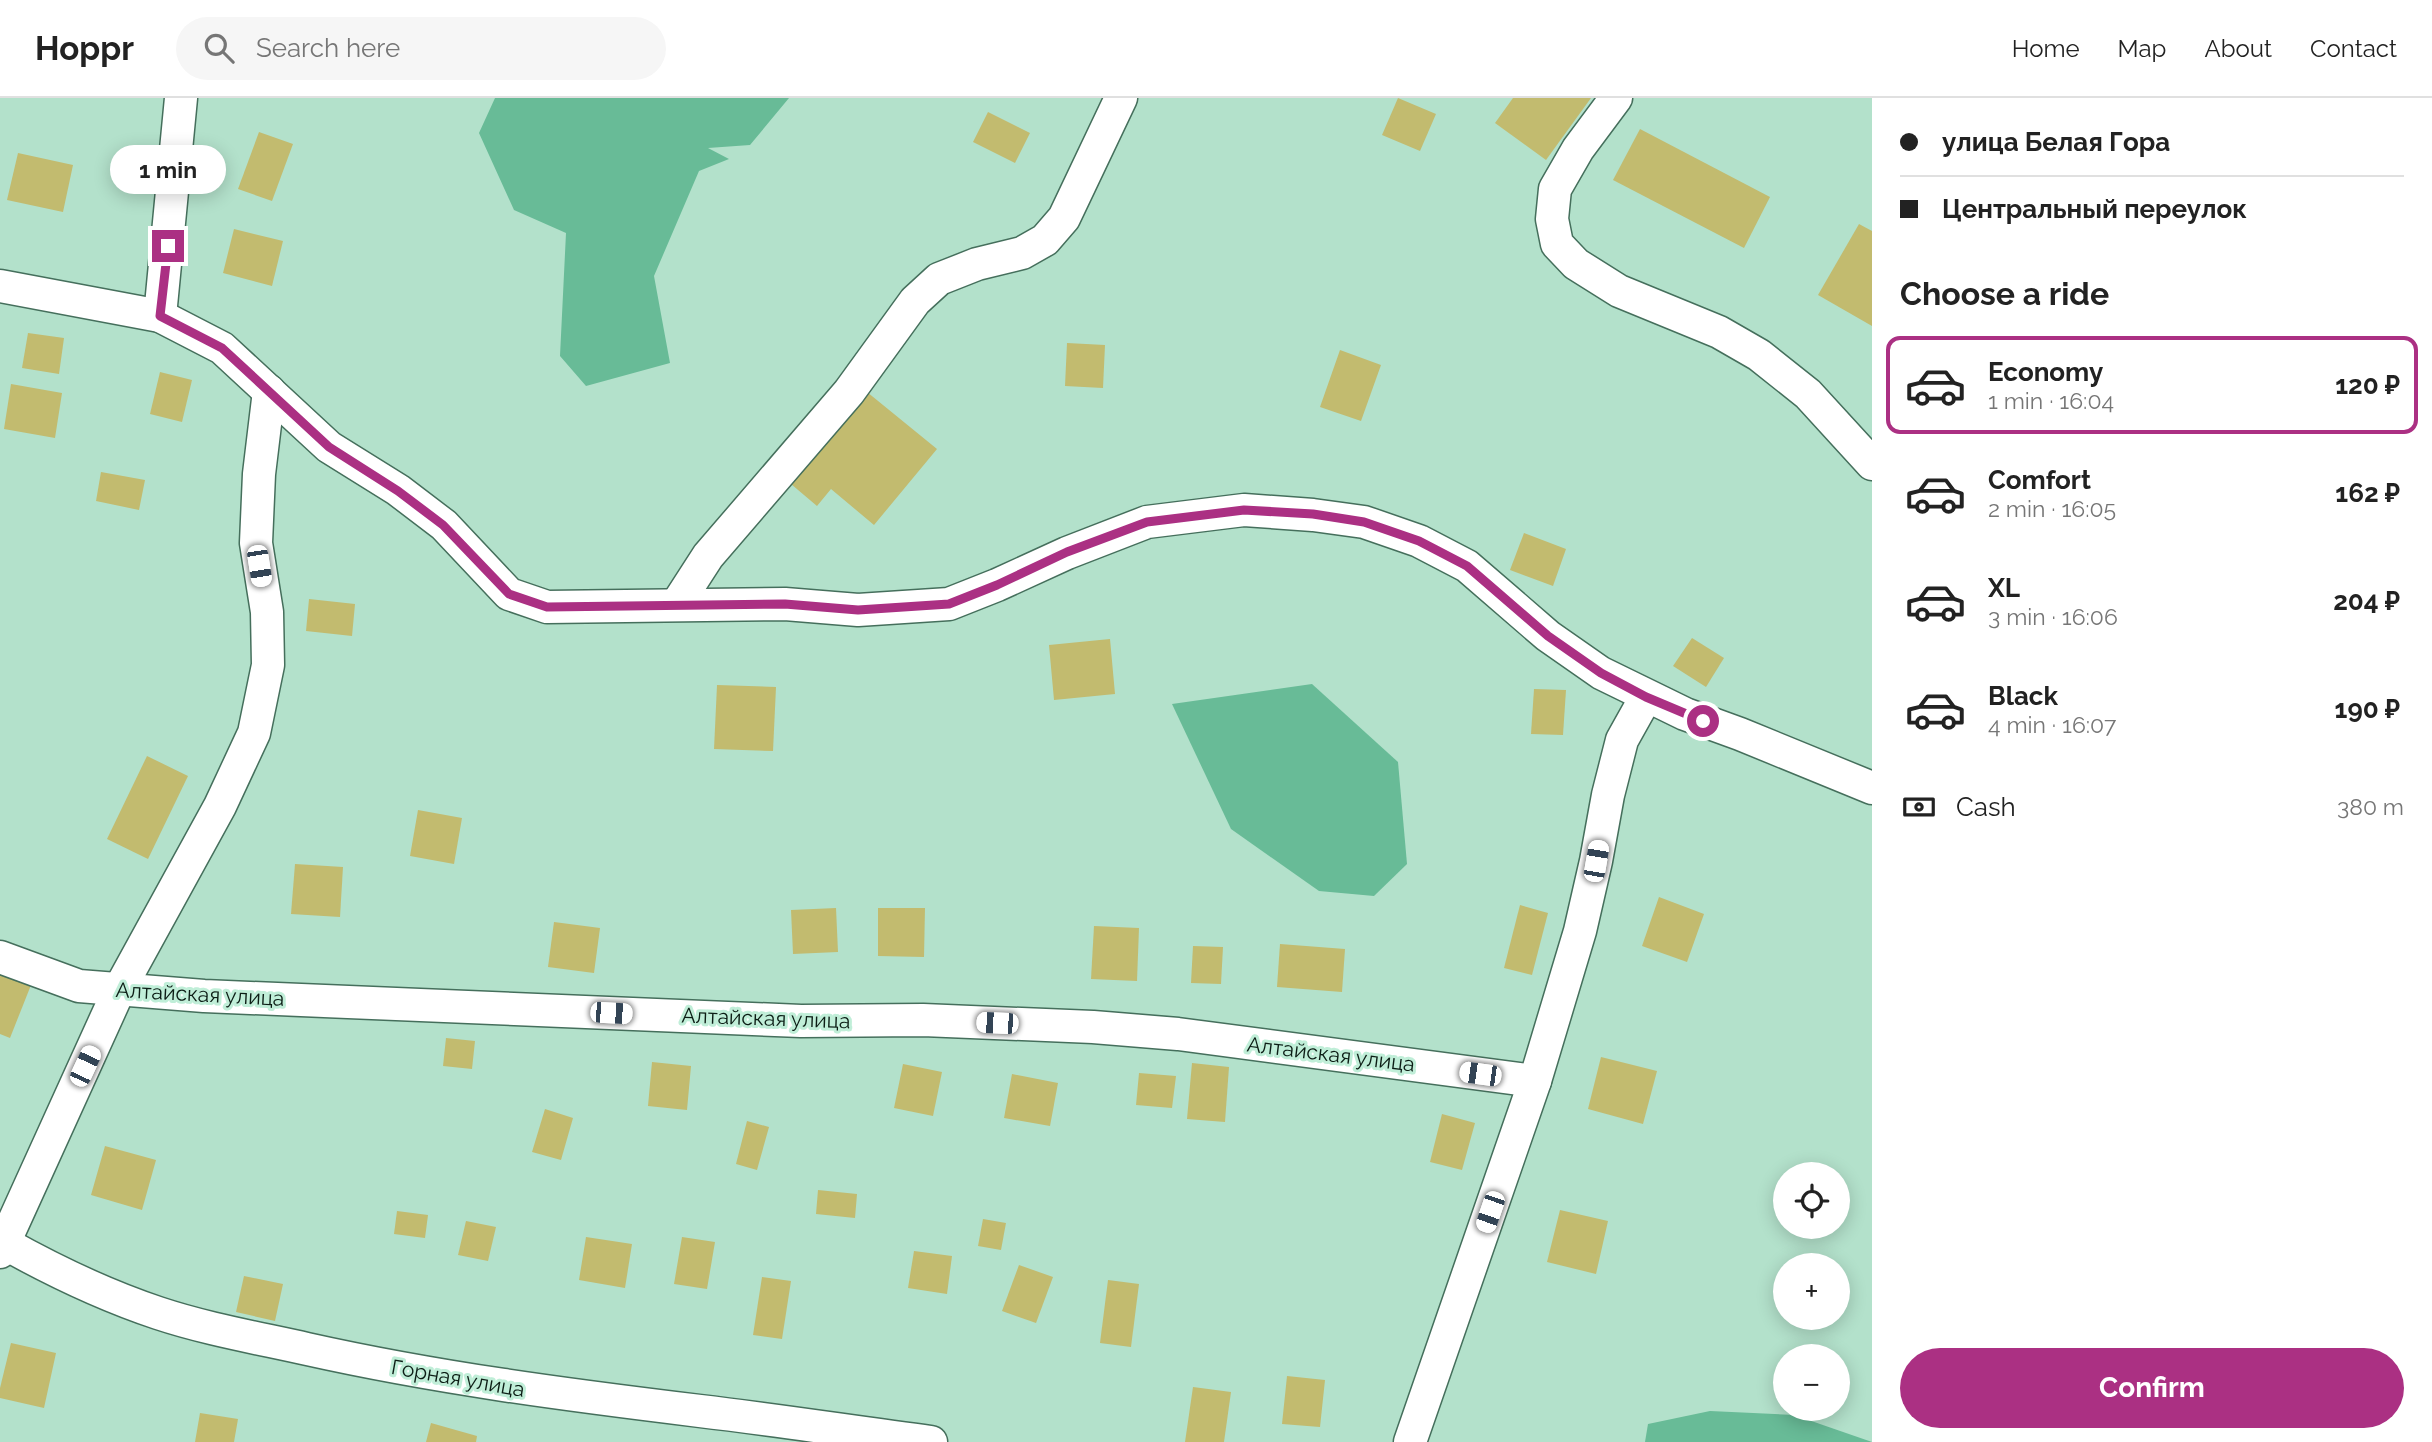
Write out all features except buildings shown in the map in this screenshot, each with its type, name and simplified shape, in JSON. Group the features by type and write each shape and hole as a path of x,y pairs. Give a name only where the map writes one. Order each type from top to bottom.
{"street":[{"path":"160,316 181,98"},
{"path":"677,604 708,556 849,392 915,301 939,279 977,264 1022,253 1045,240 1064,218 1121,98"},
{"path":"1616,98 1578,149 1555,189 1552,219 1557,244 1576,264 1619,291 1719,332 1759,355 1808,394 1872,464"},
{"path":"0,286 160,316 222,348 329,447 398,491 443,525 509,594 547,607 785,604 858,610 949,604 1067,552 1147,522 1244,510 1313,514 1364,522 1419,541 1467,566 1548,636 1601,673 1646,697 1872,788"},
{"path":"2,1248 119,990 220,806 254,733 268,665 267,612 256,543 259,474 269,391"},
{"path":"1410,1442 1535,1081 1580,931 1622,740 1646,697"},
{"name":"Алтайская улица","path":"0,957 79,986 119,990 204,996 801,1021 923,1020 1093,1027 1178,1034 1535,1081"},
{"name":"Горная улица","path":"2,1248 100,1292 160,1314 352,1359 452,1378 580,1397 931,1442"}],"shaded area":[{"path":"495,98 789,98 750,145 708,148 729,159 699,171 654,276 670,363 586,386 560,356 566,233 514,210 479,133"},
{"path":"1312,684 1398,762 1407,864 1374,896 1319,891 1231,829 1172,704"},
{"path":"1710,1411 1773,1414 1773,1421 1811,1421 1872,1442 1645,1442 1648,1424"}],"route":[{"path":"168,246 160,316 222,348 329,447 398,491 443,525 509,594 547,607 785,604 858,610 949,604 1067,552 1147,522 1244,510 1313,514 1364,522 1419,541 1467,566 1548,636 1601,673 1646,697 1703,721"}]}
